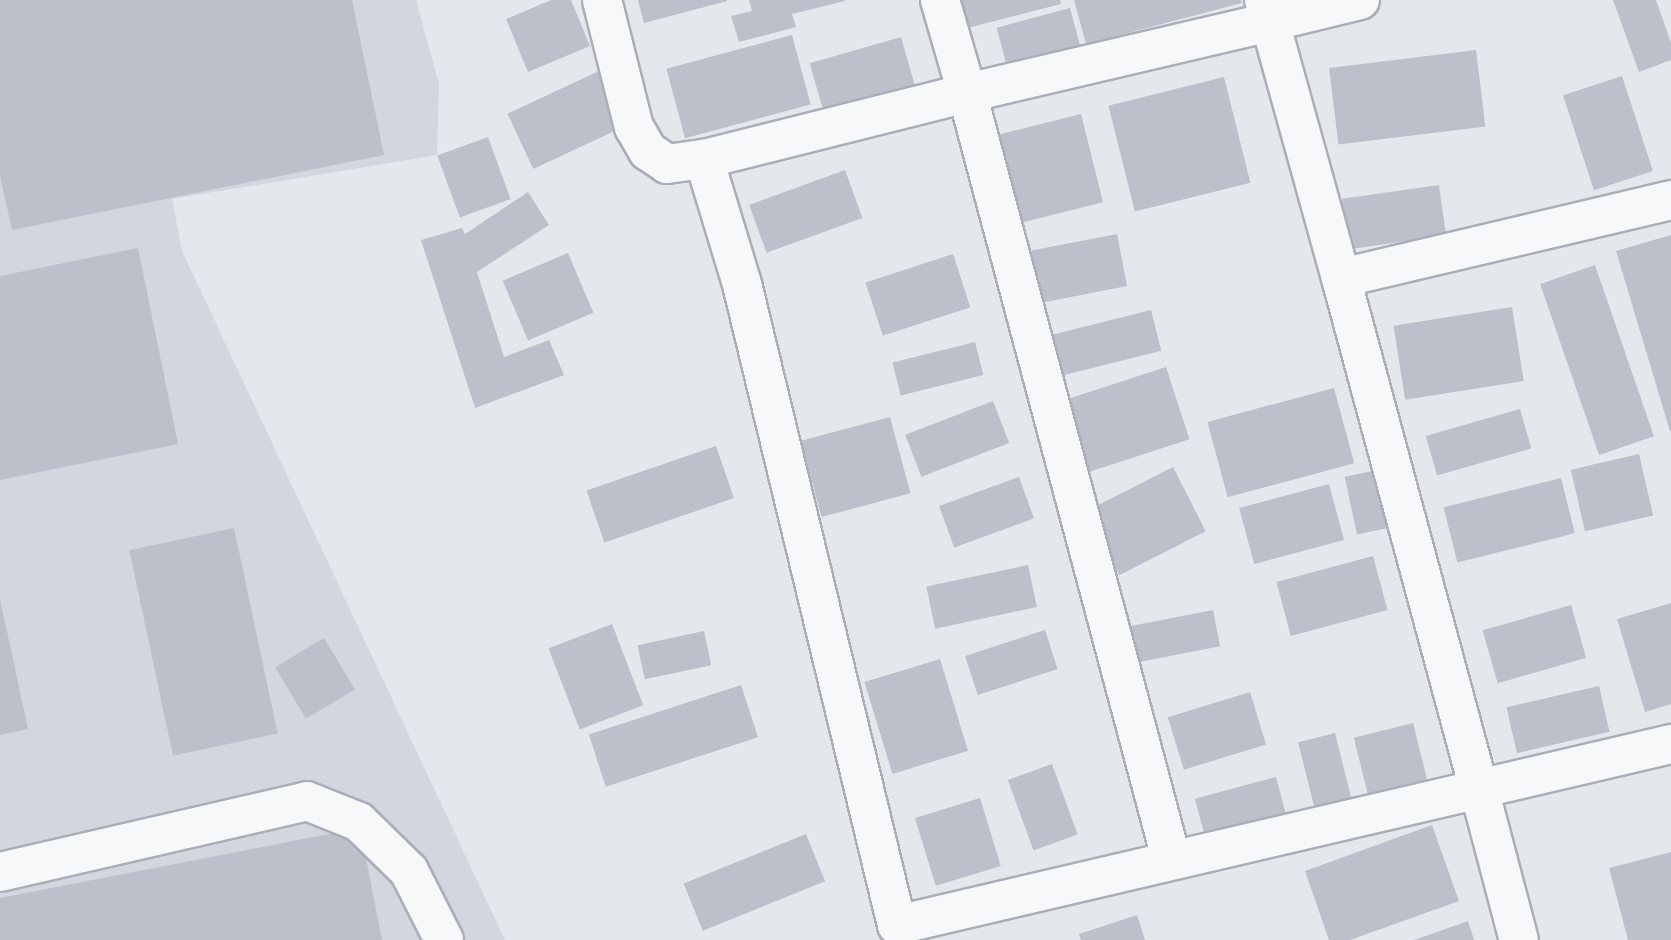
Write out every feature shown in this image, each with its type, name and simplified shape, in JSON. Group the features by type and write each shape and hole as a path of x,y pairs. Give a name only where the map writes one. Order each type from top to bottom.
{"street":[{"path":"602,0 634,128 648,151 667,164 704,159 967,93 1267,11 1360,0"},
{"path":"940,0 1171,858"},
{"path":"1267,11 1519,940"},
{"path":"704,159 742,284 899,933 1171,858 1334,826 1671,744"},
{"path":"1341,278 1671,200"},
{"path":"0,872 307,801 359,822 409,871 444,940"}],"shaded area":[{"path":"0,0 416,0 439,84 437,155 172,199 182,251 505,940 0,940"}],"building":[{"path":"0,0 352,0 384,155 12,230 0,175"},
{"path":"551,0 571,0 590,46 528,72 506,19"},
{"path":"638,0 727,0 727,1 644,23"},
{"path":"749,0 845,1 792,14 796,27 739,42 731,16 752,11"},
{"path":"944,0 1060,0 1061,4 952,32"},
{"path":"1074,0 1241,0 1242,3 1086,44"},
{"path":"1613,0 1656,0 1671,43 1671,60 1639,72"},
{"path":"1070,8 1081,49 1007,68 997,28"},
{"path":"792,35 811,105 685,138 666,69"},
{"path":"901,37 915,87 824,113 810,63"},
{"path":"1476,50 1485,126 1338,144 1329,68"},
{"path":"599,71 625,126 533,169 507,114"},
{"path":"1622,76 1653,171 1594,190 1563,95"},
{"path":"1224,77 1250,183 1135,212 1109,106"},
{"path":"1081,114 1103,202 1014,225 992,136"},
{"path":"488,137 511,199 460,217 437,155"},
{"path":"845,170 862,218 767,253 749,205"},
{"path":"1439,185 1446,236 1349,249 1342,199"},
{"path":"528,192 549,225 477,272 504,357 549,340 564,375 475,408 421,240 462,228 465,234"},
{"path":"1117,234 1127,286 1042,303 1032,251"},
{"path":"1671,235 1671,431 1670,431 1616,251"},
{"path":"138,248 178,444 0,480 0,276"},
{"path":"568,253 593,313 528,341 503,281"},
{"path":"953,254 970,307 883,336 866,282"},
{"path":"1595,265 1654,436 1599,455 1540,284"},
{"path":"1512,307 1524,381 1405,400 1393,326"},
{"path":"1151,310 1161,351 1061,376 1051,335"},
{"path":"975,342 983,375 901,396 893,363"},
{"path":"1166,367 1189,439 1090,472 1066,399"},
{"path":"1334,388 1354,463 1228,497 1207,422"},
{"path":"993,401 1009,443 921,477 905,435"},
{"path":"1520,409 1531,448 1437,475 1426,436"},
{"path":"890,417 910,493 822,517 801,441"},
{"path":"716,446 734,498 604,543 586,491"},
{"path":"1639,454 1653,515 1585,531 1571,470"},
{"path":"1173,467 1206,531 1119,575 1087,511"},
{"path":"1377,470 1389,528 1357,535 1345,477"},
{"path":"1019,477 1034,518 954,547 939,506"},
{"path":"1561,478 1575,533 1457,563 1444,507"},
{"path":"1329,484 1344,540 1254,564 1239,508"},
{"path":"234,528 278,733 173,756 129,550"},
{"path":"1373,556 1387,610 1291,636 1276,582"},
{"path":"1028,565 1037,607 935,629 926,587"},
{"path":"0,599 28,729 0,735"},
{"path":"1671,603 1671,704 1645,712 1617,619"},
{"path":"1571,605 1586,658 1498,683 1483,630"},
{"path":"1213,610 1220,646 1132,663 1125,627"},
{"path":"612,624 643,705 580,730 549,648"},
{"path":"1045,630 1058,669 978,695 965,656"},
{"path":"704,631 711,665 645,679 637,645"},
{"path":"324,638 355,689 306,719 275,667"},
{"path":"940,659 968,751 893,774 864,682"},
{"path":"741,685 758,737 606,787 589,734"},
{"path":"1599,686 1610,732 1517,753 1506,707"},
{"path":"1250,692 1266,745 1184,770 1168,717"},
{"path":"1413,723 1429,786 1370,801 1354,738"},
{"path":"1335,733 1354,810 1317,819 1298,742"},
{"path":"1052,764 1078,834 1033,851 1008,780"},
{"path":"1276,777 1289,825 1208,847 1195,799"},
{"path":"980,798 1001,866 936,886 915,818"},
{"path":"1432,825 1459,901 1350,940 1329,940 1305,871"},
{"path":"360,828 382,940 0,940 0,898"},
{"path":"806,834 825,881 703,931 684,883"},
{"path":"1671,852 1671,940 1628,940 1609,868"},
{"path":"1137,915 1145,940 1081,940 1079,934"},
{"path":"1468,921 1474,940 1414,940"}]}
